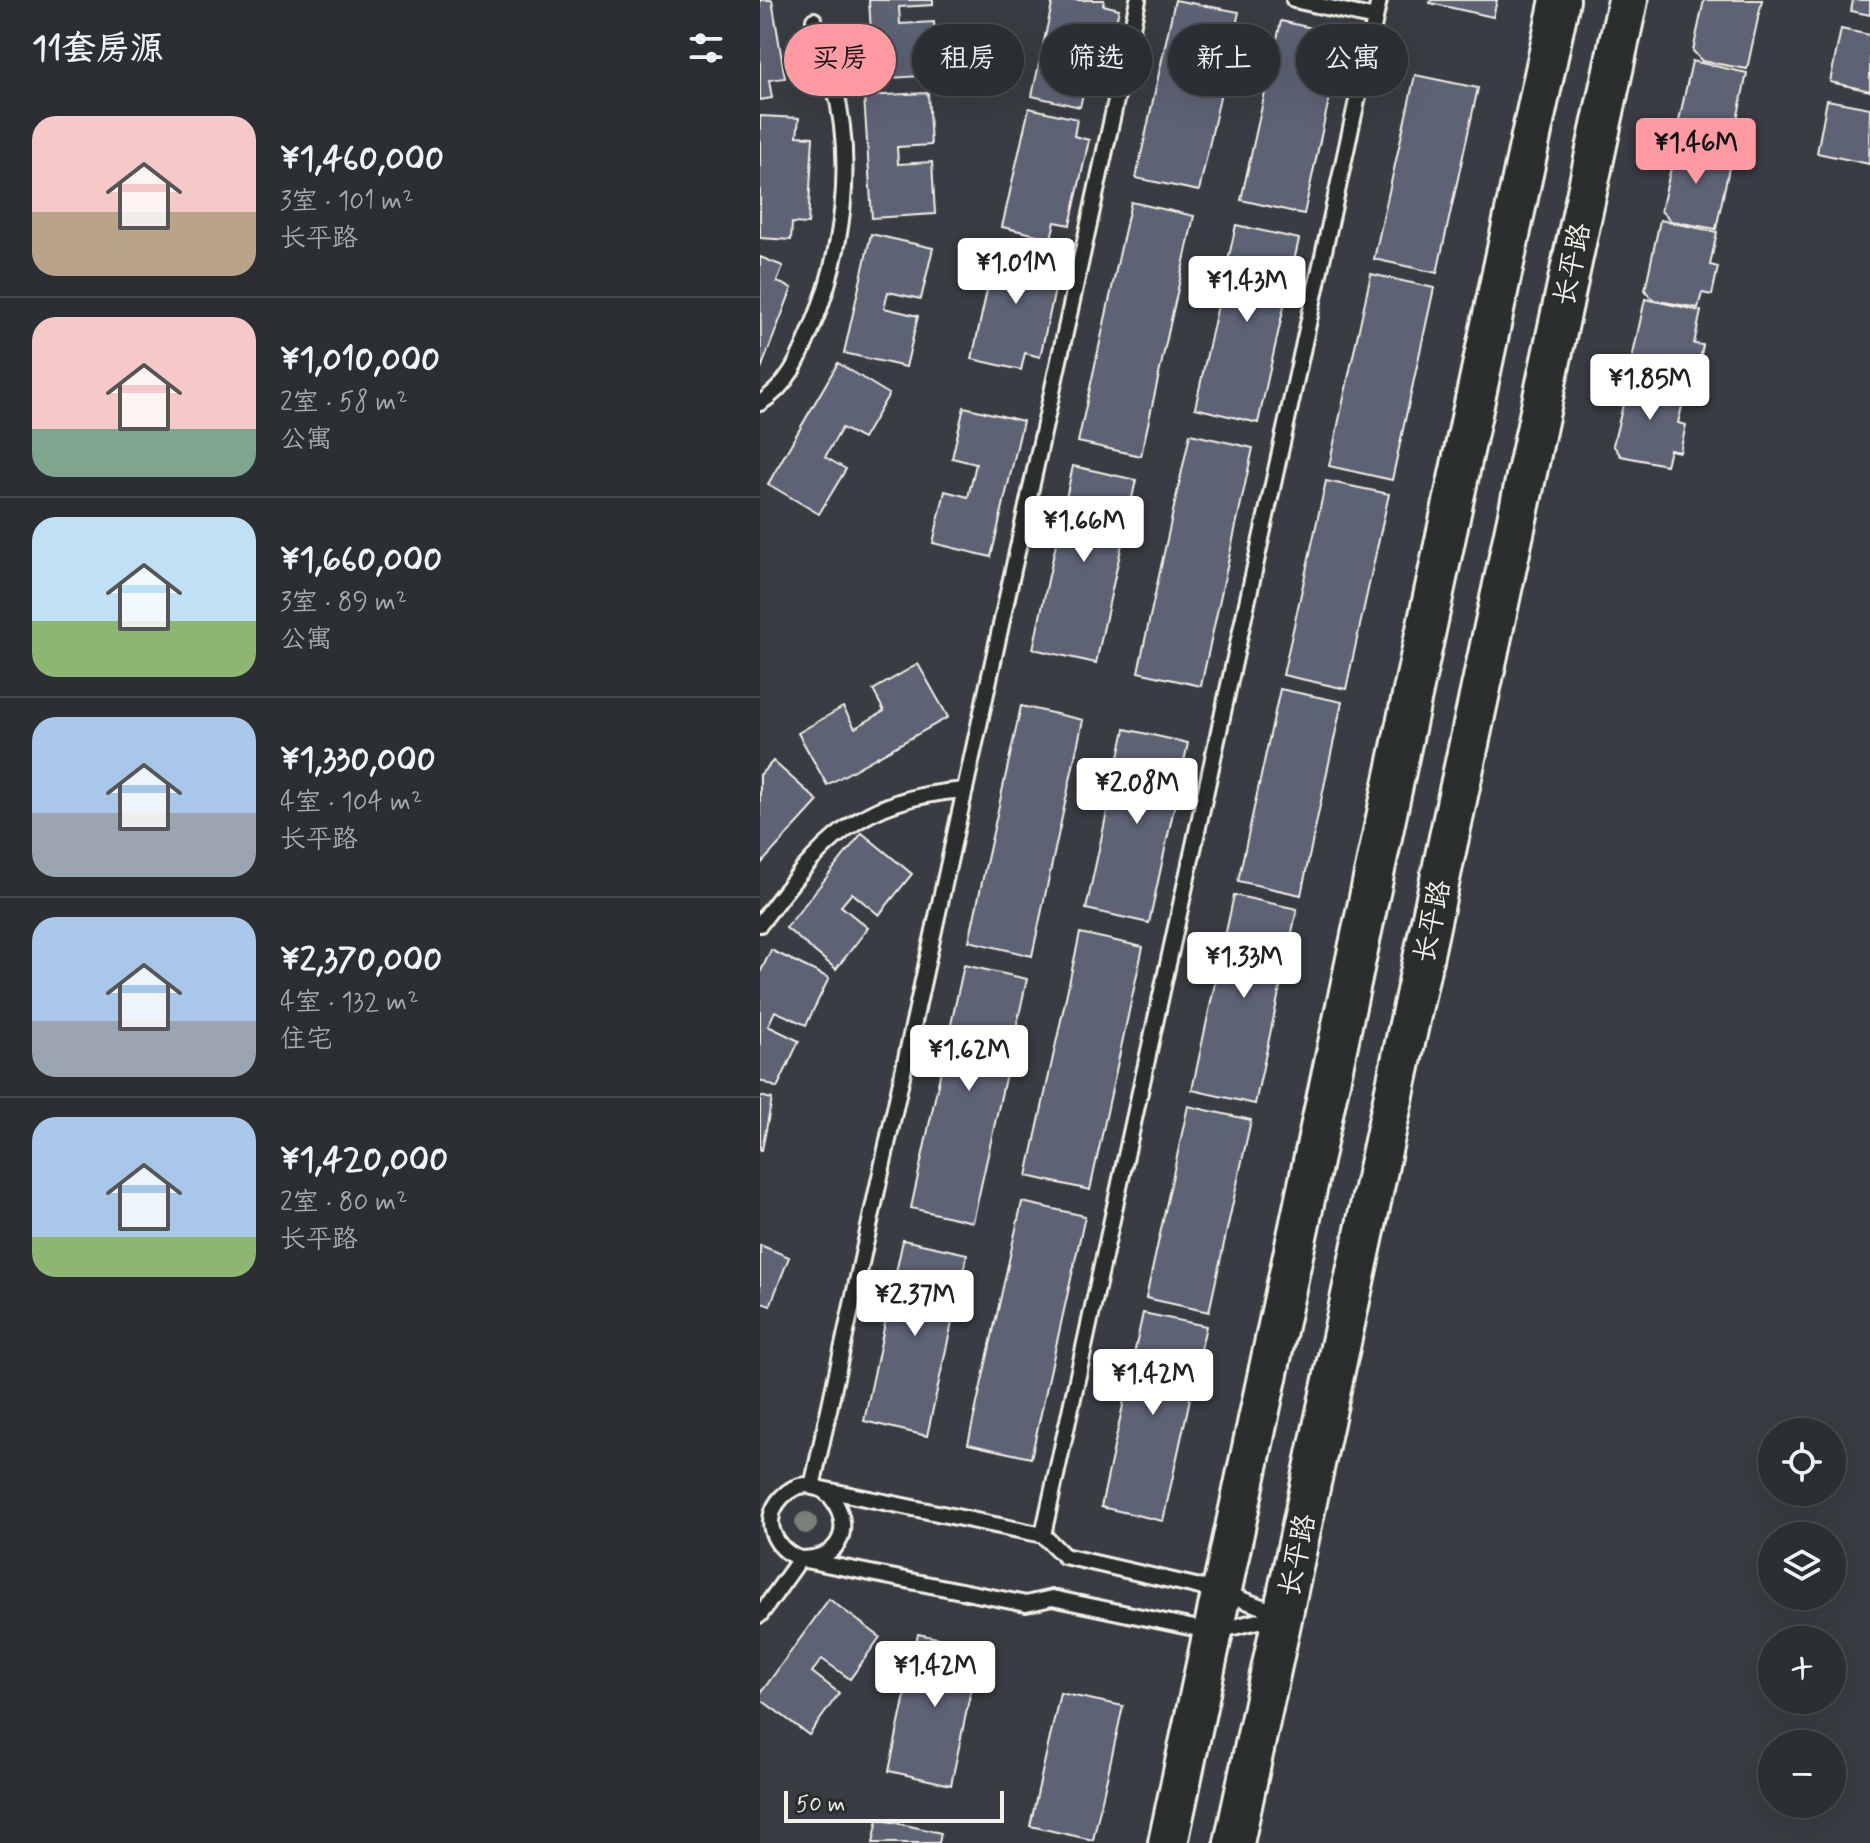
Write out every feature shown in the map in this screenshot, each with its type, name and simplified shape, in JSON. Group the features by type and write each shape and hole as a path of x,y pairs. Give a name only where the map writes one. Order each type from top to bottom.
{"street":[{"path":"1168,1843 1560,0"},
{"name":"长平路","path":"1234,1843 1628,0"}],"lane":[{"path":"812,1487 1138,0"},
{"path":"1294,0 1375,18"},
{"path":"1043,1535 1379,0"},
{"path":"760,403 785,383 800,358 827,293 841,225 842,142 835,87 814,20"},
{"path":"760,924 815,853 840,831 899,800 932,792 965,790"},
{"path":"799,1487 812,1487 1043,1535 1064,1556 1222,1592 1283,1615 1213,1632 1052,1598 1026,1604 800,1559 786,1554 776,1544 770,1516 775,1503 786,1492 799,1487"},
{"path":"800,1559 814,1559 827,1553 837,1543 843,1530 837,1502 827,1492 812,1487"},
{"path":"760,1615 800,1559"}],"building":[{"path":"760,0 772,0 784,78 769,80 772,98 760,100"},
{"path":"869,0 933,0 933,5 899,7 900,24 934,22 912,24 912,77 896,78 896,24 871,24"},
{"path":"1053,0 1104,0 1103,5 1119,9 1116,24 1048,24"},
{"path":"1175,0 1239,12 1236,24 1170,24"},
{"path":"1431,0 1497,0 1493,17 1430,3"},
{"path":"1704,0 1762,0 1747,69 1702,61 1693,51"},
{"path":"1853,0 1870,0 1870,15 1851,11"},
{"path":"1281,21 1296,24 1296,96 1330,96 1304,214 1241,200 1264,96 1280,96"},
{"path":"1841,29 1870,35 1870,91 1830,82"},
{"path":"1168,32 1168,96 1220,96 1199,191 1136,178"},
{"path":"1040,59 1040,96 1083,96 1080,107 1032,96"},
{"path":"1692,61 1747,73 1731,148 1686,140 1677,130"},
{"path":"1415,75 1478,88 1437,273 1374,259"},
{"path":"864,96 928,96 931,145 897,147 898,164 932,162 935,214 872,218"},
{"path":"1827,100 1870,108 1869,164 1817,153"},
{"path":"1029,108 1077,119 1074,136 1089,140 1070,225 1055,222 1051,238 1002,227"},
{"path":"760,116 799,118 797,136 813,137 808,224 792,223 791,240 760,238"},
{"path":"1677,142 1732,154 1716,229 1671,221 1661,211"},
{"path":"1131,202 1194,216 1141,456 1078,442"},
{"path":"1660,220 1717,232 1710,265 1718,267 1712,295 1702,293 1698,308 1653,300 1645,290"},
{"path":"1236,225 1299,239 1258,423 1195,408"},
{"path":"871,234 933,248 921,299 888,292 884,308 918,316 906,367 844,353"},
{"path":"998,240 1047,251 1044,268 1059,272 1040,357 1025,353 1021,370 972,359"},
{"path":"760,257 783,266 777,282 792,288 761,369"},
{"path":"1371,274 1434,288 1392,480 1329,466"},
{"path":"1645,299 1701,311 1694,344 1703,345 1697,373 1687,371 1684,387 1638,378 1630,368"},
{"path":"838,363 889,394 863,439 842,428 825,457 846,469 819,514 768,484"},
{"path":"1630,377 1686,390 1678,423 1686,425 1680,452 1670,450 1666,465 1621,456 1613,445"},
{"path":"964,407 1023,421 991,557 933,543 945,491 968,497 976,464 952,458"},
{"path":"1190,434 1253,448 1201,686 1138,672"},
{"path":"1073,466 1136,480 1096,663 1033,649"},
{"path":"1326,481 1389,494 1346,689 1283,675"},
{"path":"918,664 948,717 827,785 798,733 843,707 855,728 884,711 873,690"},
{"path":"1280,689 1342,702 1301,895 1238,881"},
{"path":"1021,706 1083,720 1032,956 969,941"},
{"path":"1125,729 1188,743 1149,923 1086,909"},
{"path":"773,761 818,801 760,865 760,775"},
{"path":"862,833 912,874 879,915 852,893 841,906 868,928 836,969 786,928"},
{"path":"1234,895 1297,909 1255,1104 1192,1090"},
{"path":"1080,933 1143,947 1090,1190 1027,1176"},
{"path":"771,950 829,978 806,1025 775,1011 768,1026 799,1041 777,1088 760,1080 760,973"},
{"path":"964,965 1027,979 973,1222 911,1208"},
{"path":"760,1096 772,1099 762,1150 760,1150"},
{"path":"1188,1106 1251,1120 1209,1312 1146,1298"},
{"path":"1022,1202 1085,1216 1031,1458 968,1444"},
{"path":"903,1240 967,1254 927,1436 864,1421"},
{"path":"760,1245 789,1257 770,1306 760,1302"},
{"path":"1143,1313 1206,1326 1163,1521 1101,1507"},
{"path":"829,1599 880,1637 850,1679 822,1659 812,1672 839,1693 809,1735 760,1699 760,1694"},
{"path":"918,1634 980,1647 951,1785 889,1771"},
{"path":"1060,1693 1123,1706 1093,1840 1030,1826"},
{"path":"878,1819 941,1833 939,1843 873,1843"}]}
